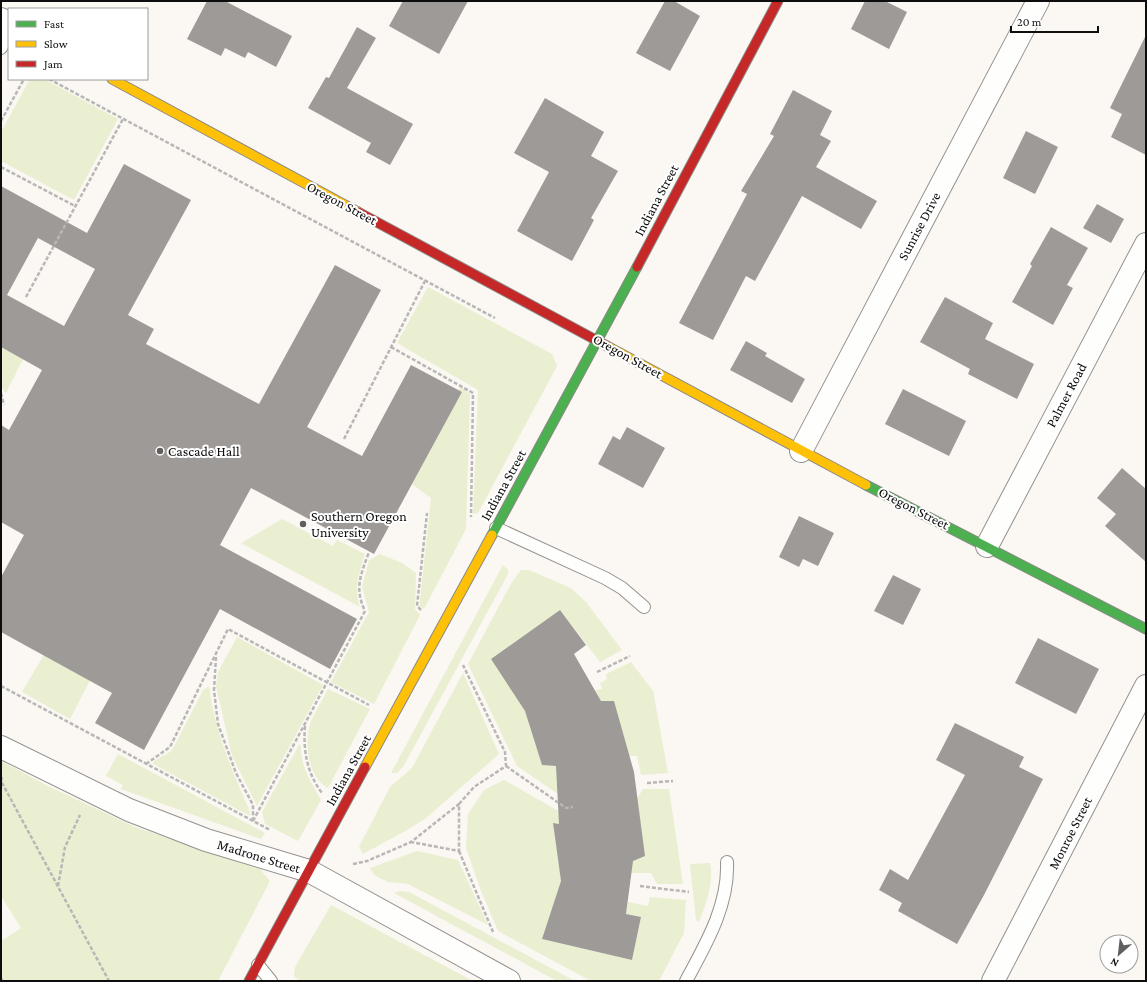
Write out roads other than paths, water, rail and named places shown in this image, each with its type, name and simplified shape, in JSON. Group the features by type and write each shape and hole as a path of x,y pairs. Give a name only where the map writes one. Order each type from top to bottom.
{"street":[{"name":"Indiana Street","path":"250,981 598,340 778,1"},
{"name":"Sunrise Drive","path":"800,451 1038,1"},
{"name":"Oregon Street","path":"114,80 598,340 800,451 1146,629"},
{"name":"Palmer Road","path":"987,546 1146,244"},
{"name":"Monroe Street","path":"993,981 1146,686"},
{"name":"Madrone Street","path":"4,748 130,810 206,840 309,871 509,981"}],"lane":[{"path":"1,48 8,35"},
{"path":"496,528 605,578 622,588 644,607"},
{"path":"686,981 718,918 728,877 727,862"},
{"path":"258,966 271,981"}],"place":[{"name":"Cascade Hall","path":"160,451"},
{"name":"Southern Oregon University","path":"303,524"}]}
